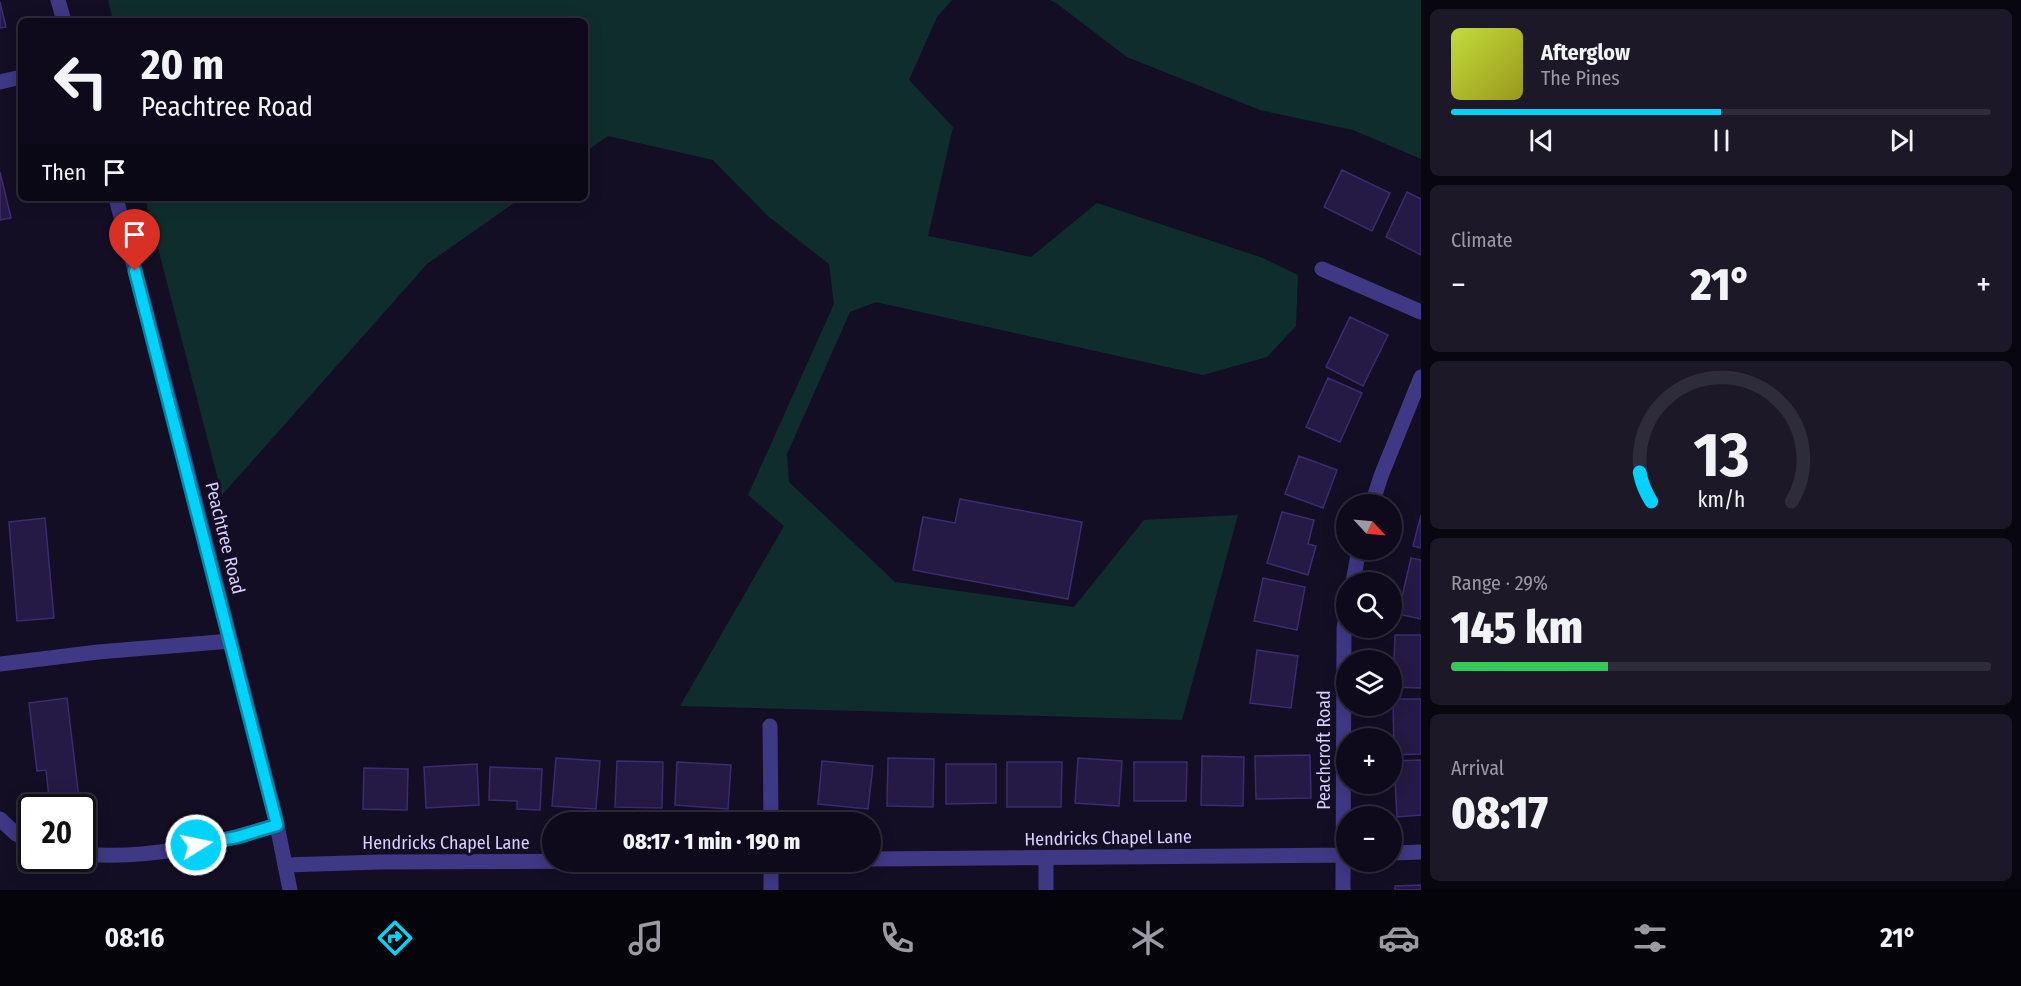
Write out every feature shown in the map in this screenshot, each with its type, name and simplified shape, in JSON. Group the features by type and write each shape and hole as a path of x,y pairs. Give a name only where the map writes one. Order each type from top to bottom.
{"street":[{"path":"58,0 63,18"},
{"path":"0,82 18,78"},
{"name":"Peachtree Road","path":"117,201 231,641 277,825 290,890"},
{"path":"1322,269 1421,312"},
{"path":"1375,494 1421,377"},
{"name":"Peachcroft Road","path":"1344,638 1345,806"},
{"path":"0,664 98,652 231,641"},
{"path":"770,726 771,812"},
{"path":"0,819 18,835"},
{"path":"96,855 154,852 237,837 277,825"},
{"path":"1402,853 1421,852"},
{"name":"Hendricks Chapel Lane","path":"881,860 1336,855"},
{"path":"1046,858 1046,890"},
{"name":"Hendricks Chapel Lane","path":"285,865 542,861"},
{"path":"771,872 771,890"},
{"name":"Peachcroft Road","path":"1343,890 1344,872"}],"green space":[{"path":"108,0 952,0 937,17 909,80 953,127 928,236 1031,257 1097,203 1263,258 1298,275 1296,326 1267,357 1203,375 876,302 850,312 787,454 789,482 895,582 1074,607 1144,520 1238,515 1182,720 680,706 784,526 748,495 834,304 829,264 769,217 713,160 608,136 588,150 588,18 112,18"},
{"path":"1050,0 1421,0 1421,159 1353,130 1260,110 1127,57"},
{"path":"146,201 517,201 427,264 222,495"}],"building":[{"path":"0,2 6,27 0,28"},
{"path":"1342,170 1390,193 1372,231 1324,207"},
{"path":"0,172 11,218 0,220"},
{"path":"1407,192 1421,199 1421,255 1386,237"},
{"path":"1350,317 1388,335 1363,386 1326,367"},
{"path":"1328,378 1362,393 1340,442 1306,427"},
{"path":"1299,456 1337,470 1323,508 1285,494"},
{"path":"960,499 1082,522 1068,599 913,570 923,517 955,523"},
{"path":"1282,512 1314,520 1308,544 1316,546 1308,575 1267,563"},
{"path":"1421,515 1421,548 1413,546"},
{"path":"45,518 54,618 17,621 9,522"},
{"path":"1411,558 1421,560 1421,619 1402,615 1402,597"},
{"path":"1263,578 1305,587 1297,630 1254,621"},
{"path":"1402,635 1421,635 1421,688 1402,687 1402,650 1394,650 1395,638 1402,638"},
{"path":"1257,650 1298,656 1291,708 1250,703"},
{"path":"67,698 78,794 49,794 46,770 37,771 29,703"},
{"path":"1402,699 1421,699 1421,754 1402,755 1402,728 1394,728 1393,716 1402,716"},
{"path":"1310,755 1311,798 1256,799 1255,756"},
{"path":"1202,756 1244,757 1243,806 1201,805"},
{"path":"556,758 600,761 596,809 552,806"},
{"path":"888,758 934,759 933,807 887,806"},
{"path":"1078,758 1122,761 1119,806 1075,803"},
{"path":"1421,760 1421,815 1402,817 1402,806 1396,806 1396,794 1402,794 1402,761"},
{"path":"617,761 663,762 662,808 615,807"},
{"path":"822,761 873,766 868,809 818,804"},
{"path":"677,762 731,765 728,809 675,805"},
{"path":"1007,762 1062,762 1061,807 1007,807"},
{"path":"1134,762 1187,762 1186,801 1134,801"},
{"path":"477,764 479,805 426,808 424,767"},
{"path":"946,764 996,764 996,803 946,804"},
{"path":"490,767 542,769 540,810 517,809 517,801 489,800"},
{"path":"364,768 408,769 407,810 363,809"},
{"path":"1421,885 1421,890 1395,890 1395,886"}],"route":[{"path":"135,271 277,825 237,837 196,845"}]}
